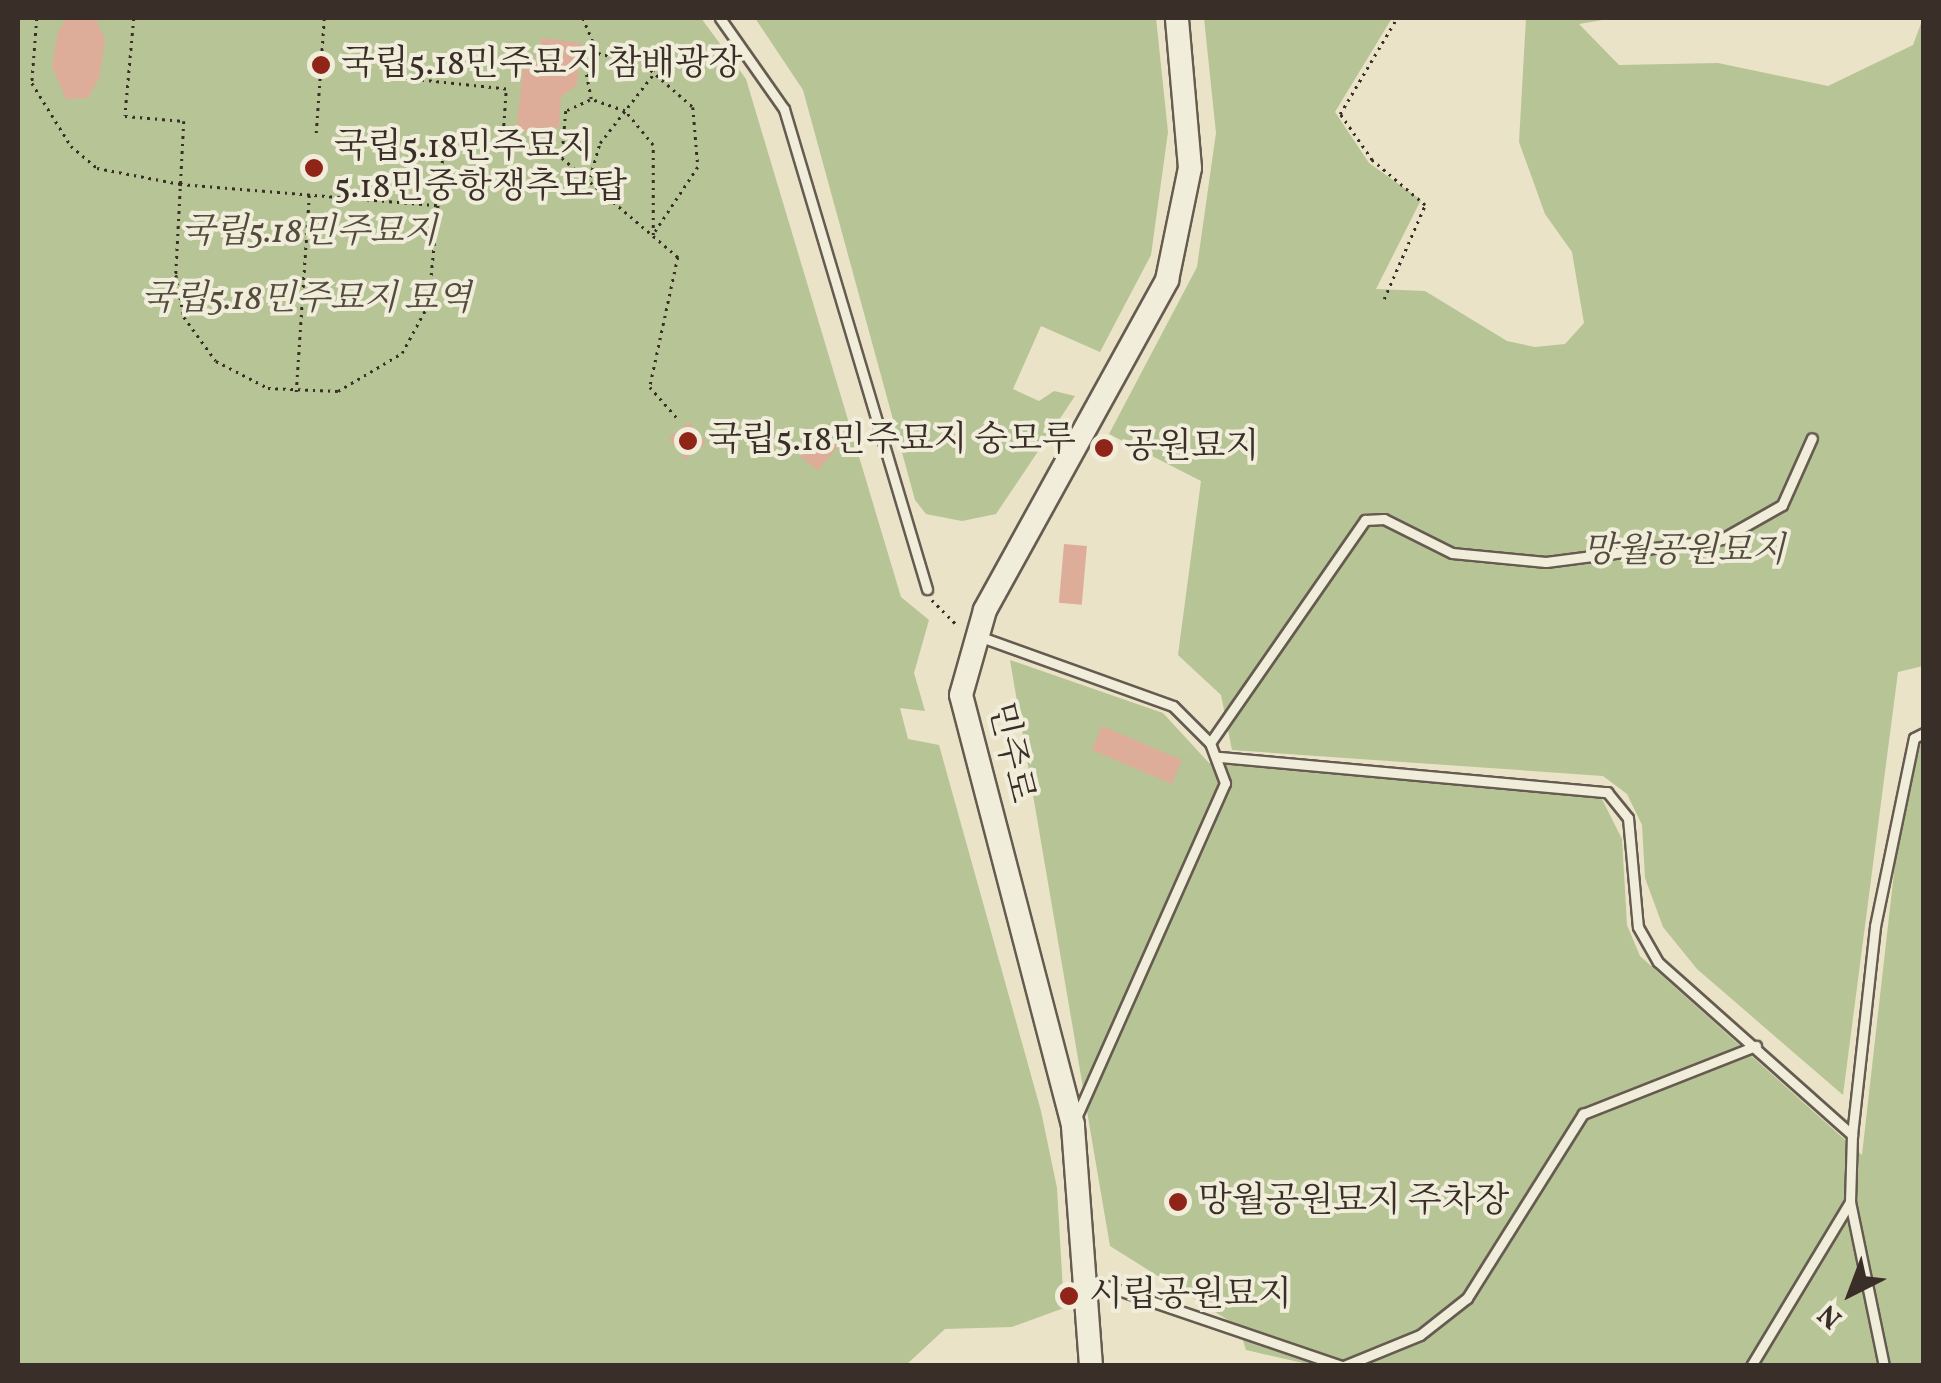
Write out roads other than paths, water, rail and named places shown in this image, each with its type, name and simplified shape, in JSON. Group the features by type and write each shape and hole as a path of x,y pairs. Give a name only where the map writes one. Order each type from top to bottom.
{"main road":[{"name":"민주로","path":"1091,1366 1089,1280 1073,1124 968,746 961,695 974,635 1167,280 1190,168 1177,18"}],"lane":[{"path":"720,18 784,110 927,590"},
{"path":"1210,743 1365,520 1384,519 1452,553 1546,562 1722,539 1782,505 1812,438"},
{"path":"974,635 1158,697 1210,743 1220,758 1218,813 1073,1124"},
{"path":"1884,1366 1850,1202 1852,1136 1875,926 1914,738 1924,732"},
{"path":"1220,758 1607,792 1628,818 1643,940 1676,982 1756,1046 1852,1136"},
{"path":"1089,1280 1343,1366 1420,1335 1467,1298 1583,1114 1756,1046"},
{"path":"1751,1366 1850,1202"}],"place":[{"name":"국립5.18민주묘지 참배광장","path":"321,65"},
{"name":"국립5.18민주묘지 5.18민중항쟁추모탑","path":"314,168"},
{"name":"국립5.18민주묘지 숭모루","path":"688,441"},
{"name":"공원묘지","path":"1104,448"},
{"name":"망월공원묘지 주차장","path":"1178,1202"},
{"name":"시립공원묘지","path":"1069,1296"}],"park label":[{"name":"국립5.18민주묘지","path":"309,233"},
{"name":"국립5.18민주묘지 묘역","path":"306,300"},
{"name":"망월공원묘지","path":"1684,552"}]}
